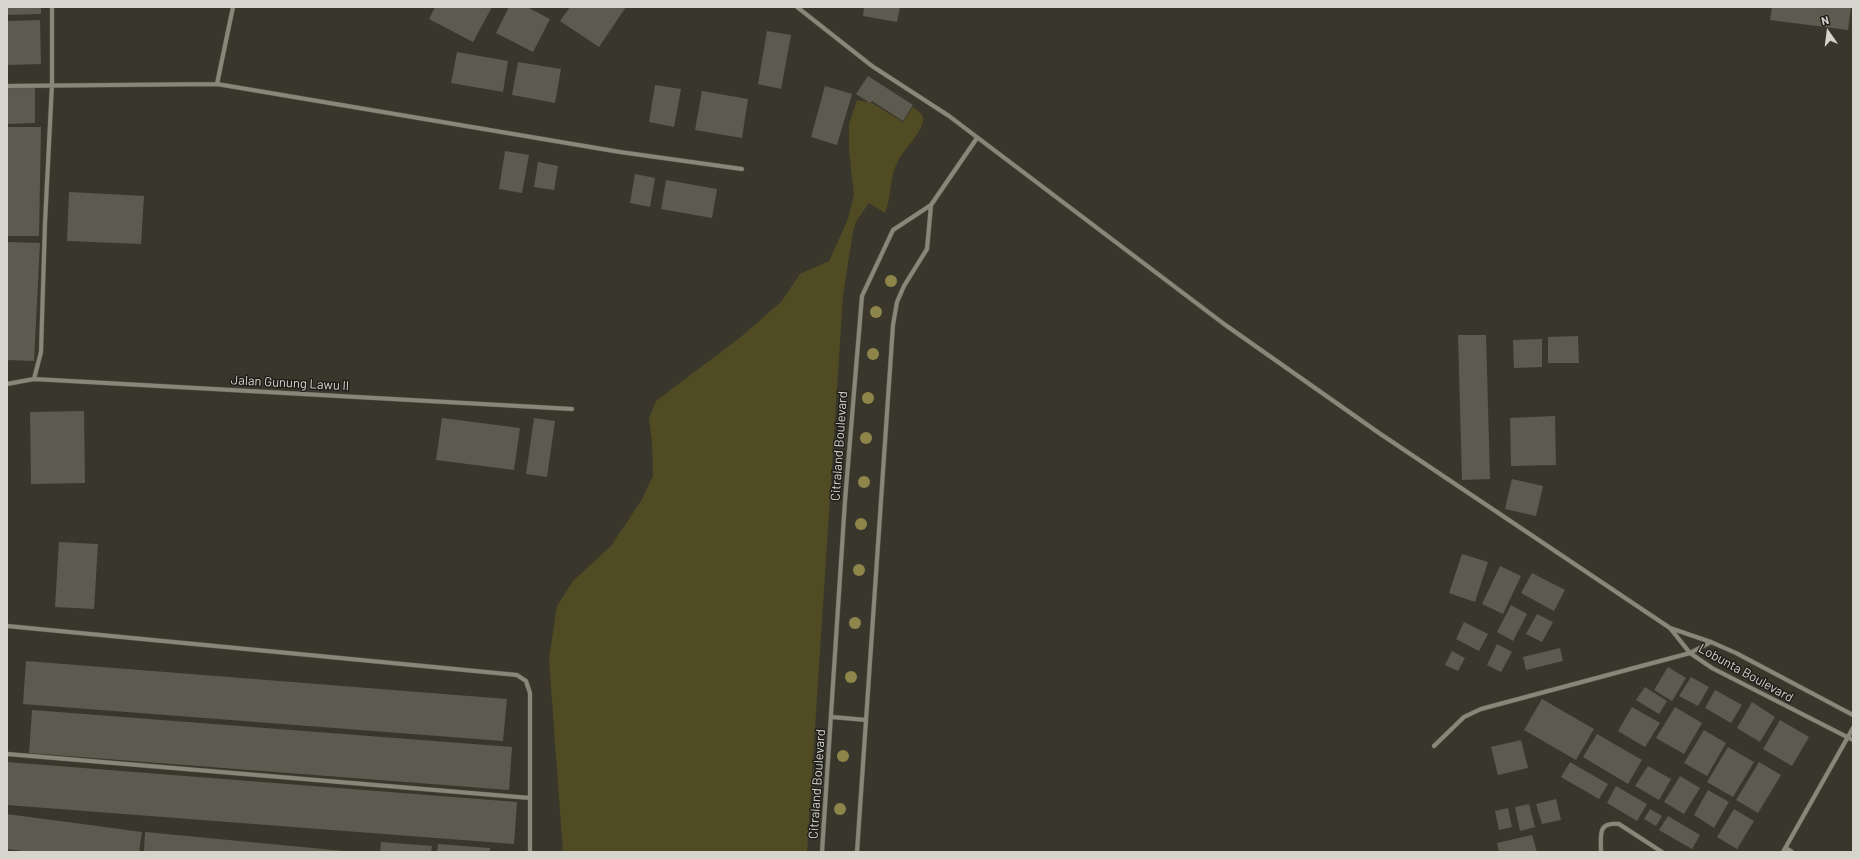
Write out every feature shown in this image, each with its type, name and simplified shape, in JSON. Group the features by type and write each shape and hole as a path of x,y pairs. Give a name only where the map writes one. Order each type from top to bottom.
{"street":[{"path":"34,379 41,352 45,223 52,84 52,7"},
{"path":"216,84 232,7"},
{"path":"797,7 872,66 949,116 1224,324 1346,410 1670,628"},
{"path":"7,86 52,84 216,84 620,152 742,169"},
{"name":"Citraland Boulevard","path":"822,852 846,493 862,296 893,230 931,205 977,138"},
{"name":"Citraland Boulevard","path":"857,852 892,325 897,302 904,286 927,250 931,205"},
{"name":"Jalan Gunung Lawu II","path":"7,384 34,379 572,409"},
{"path":"7,626 517,675 526,681 530,693 530,852"},
{"name":"Lobunta Boulevard","path":"1670,628 1712,642 1853,715"},
{"name":"Lobunta Boulevard","path":"1670,628 1690,653 1712,668 1853,740"},
{"path":"1434,746 1464,717 1482,709 1690,653 1712,642"},
{"name":"Citraland Boulevard","path":"832,717 866,720"},
{"path":"1792,852 1784,850 1853,728"},
{"path":"7,754 530,798"},
{"path":"1601,852 1600,831 1611,823 1619,824 1662,852"}],"shaded area":[{"path":"857,100 872,103 903,122 913,107 922,115 923,121 922,126 916,136 901,156 895,167 885,213 869,203 857,220 853,231 843,296 807,852 563,852 549,659 557,606 573,581 611,546 641,501 653,476 652,442 649,418 656,401 742,336 781,302 800,274 829,261 848,219 854,195 849,150 849,124"}],"building":[{"path":"7,7 41,7 41,14 7,15"},
{"path":"435,7 492,7 473,42 429,19"},
{"path":"509,7 527,7 550,19 533,52 496,33"},
{"path":"570,7 626,7 599,47 560,21"},
{"path":"864,7 900,7 897,22 863,16"},
{"path":"1772,7 1851,7 1848,30 1770,20"},
{"path":"40,20 41,64 7,65 7,21"},
{"path":"767,31 791,35 781,89 758,84"},
{"path":"457,52 508,61 503,92 451,83"},
{"path":"518,62 561,69 555,103 512,95"},
{"path":"868,76 913,105 903,121 872,101 870,103 856,94"},
{"path":"655,85 681,89 674,127 649,122"},
{"path":"825,86 852,94 837,145 811,137"},
{"path":"7,88 35,88 35,123 7,124"},
{"path":"702,91 748,99 742,138 695,130"},
{"path":"7,127 41,127 39,236 7,236"},
{"path":"505,151 529,155 522,193 499,189"},
{"path":"538,162 558,166 554,190 534,187"},
{"path":"635,174 655,178 650,207 630,203"},
{"path":"666,180 717,189 712,218 661,209"},
{"path":"69,192 144,196 141,244 67,241"},
{"path":"7,242 40,243 34,361 7,360"},
{"path":"1458,335 1486,335 1490,479 1462,480"},
{"path":"1578,336 1579,363 1548,363 1548,337"},
{"path":"1542,339 1542,367 1514,368 1513,340"},
{"path":"84,411 85,483 31,484 30,412"},
{"path":"1555,416 1556,465 1511,466 1510,418"},
{"path":"442,418 520,428 514,470 436,460"},
{"path":"534,418 555,421 547,477 526,474"},
{"path":"1512,479 1543,486 1536,516 1505,509"},
{"path":"59,542 98,544 94,609 55,607"},
{"path":"1462,554 1488,562 1475,602 1449,593"},
{"path":"1500,566 1521,576 1503,614 1482,604"},
{"path":"1532,573 1565,590 1554,611 1521,593"},
{"path":"1511,605 1527,614 1513,641 1497,632"},
{"path":"1537,614 1553,622 1542,642 1526,634"},
{"path":"1464,622 1488,634 1479,651 1456,639"},
{"path":"1497,644 1512,652 1501,672 1487,665"},
{"path":"1560,648 1563,661 1526,670 1523,657"},
{"path":"1452,651 1465,658 1458,671 1445,665"},
{"path":"26,661 507,699 503,741 23,704"},
{"path":"1668,667 1686,678 1672,701 1654,690"},
{"path":"1691,677 1709,687 1698,706 1679,696"},
{"path":"1645,687 1667,701 1659,714 1636,700"},
{"path":"1715,690 1742,705 1731,723 1705,708"},
{"path":"1542,699 1594,729 1576,760 1524,730"},
{"path":"1752,702 1775,717 1760,742 1737,728"},
{"path":"1632,707 1660,723 1645,747 1618,731"},
{"path":"1675,707 1702,723 1684,754 1656,738"},
{"path":"32,710 512,747 509,790 29,753"},
{"path":"1780,720 1809,737 1792,766 1763,749"},
{"path":"1704,730 1726,743 1707,776 1684,763"},
{"path":"1597,734 1642,760 1628,784 1583,757"},
{"path":"1521,740 1528,768 1498,775 1491,747"},
{"path":"1728,747 1754,762 1733,797 1707,782"},
{"path":"7,762 517,802 514,844 7,805"},
{"path":"1570,762 1608,784 1599,799 1561,777"},
{"path":"1759,762 1781,775 1758,813 1736,800"},
{"path":"1648,766 1671,779 1659,800 1635,786"},
{"path":"1680,776 1700,788 1684,814 1664,802"},
{"path":"1616,786 1647,804 1637,821 1607,803"},
{"path":"1708,790 1729,802 1714,828 1694,815"},
{"path":"1556,799 1561,820 1542,824 1536,804"},
{"path":"1529,804 1535,827 1520,831 1515,807"},
{"path":"1508,808 1512,827 1499,830 1495,811"},
{"path":"1650,809 1662,816 1656,826 1644,819"},
{"path":"1734,809 1754,821 1737,849 1717,837"},
{"path":"7,814 142,832 139,852 30,852 7,849"},
{"path":"1668,816 1700,835 1692,849 1659,830"},
{"path":"145,832 344,851 344,852 144,852"},
{"path":"1532,835 1537,852 1499,852 1497,843"},
{"path":"381,842 432,846 431,852 380,852"},
{"path":"438,844 490,848 490,852 437,852"}]}
